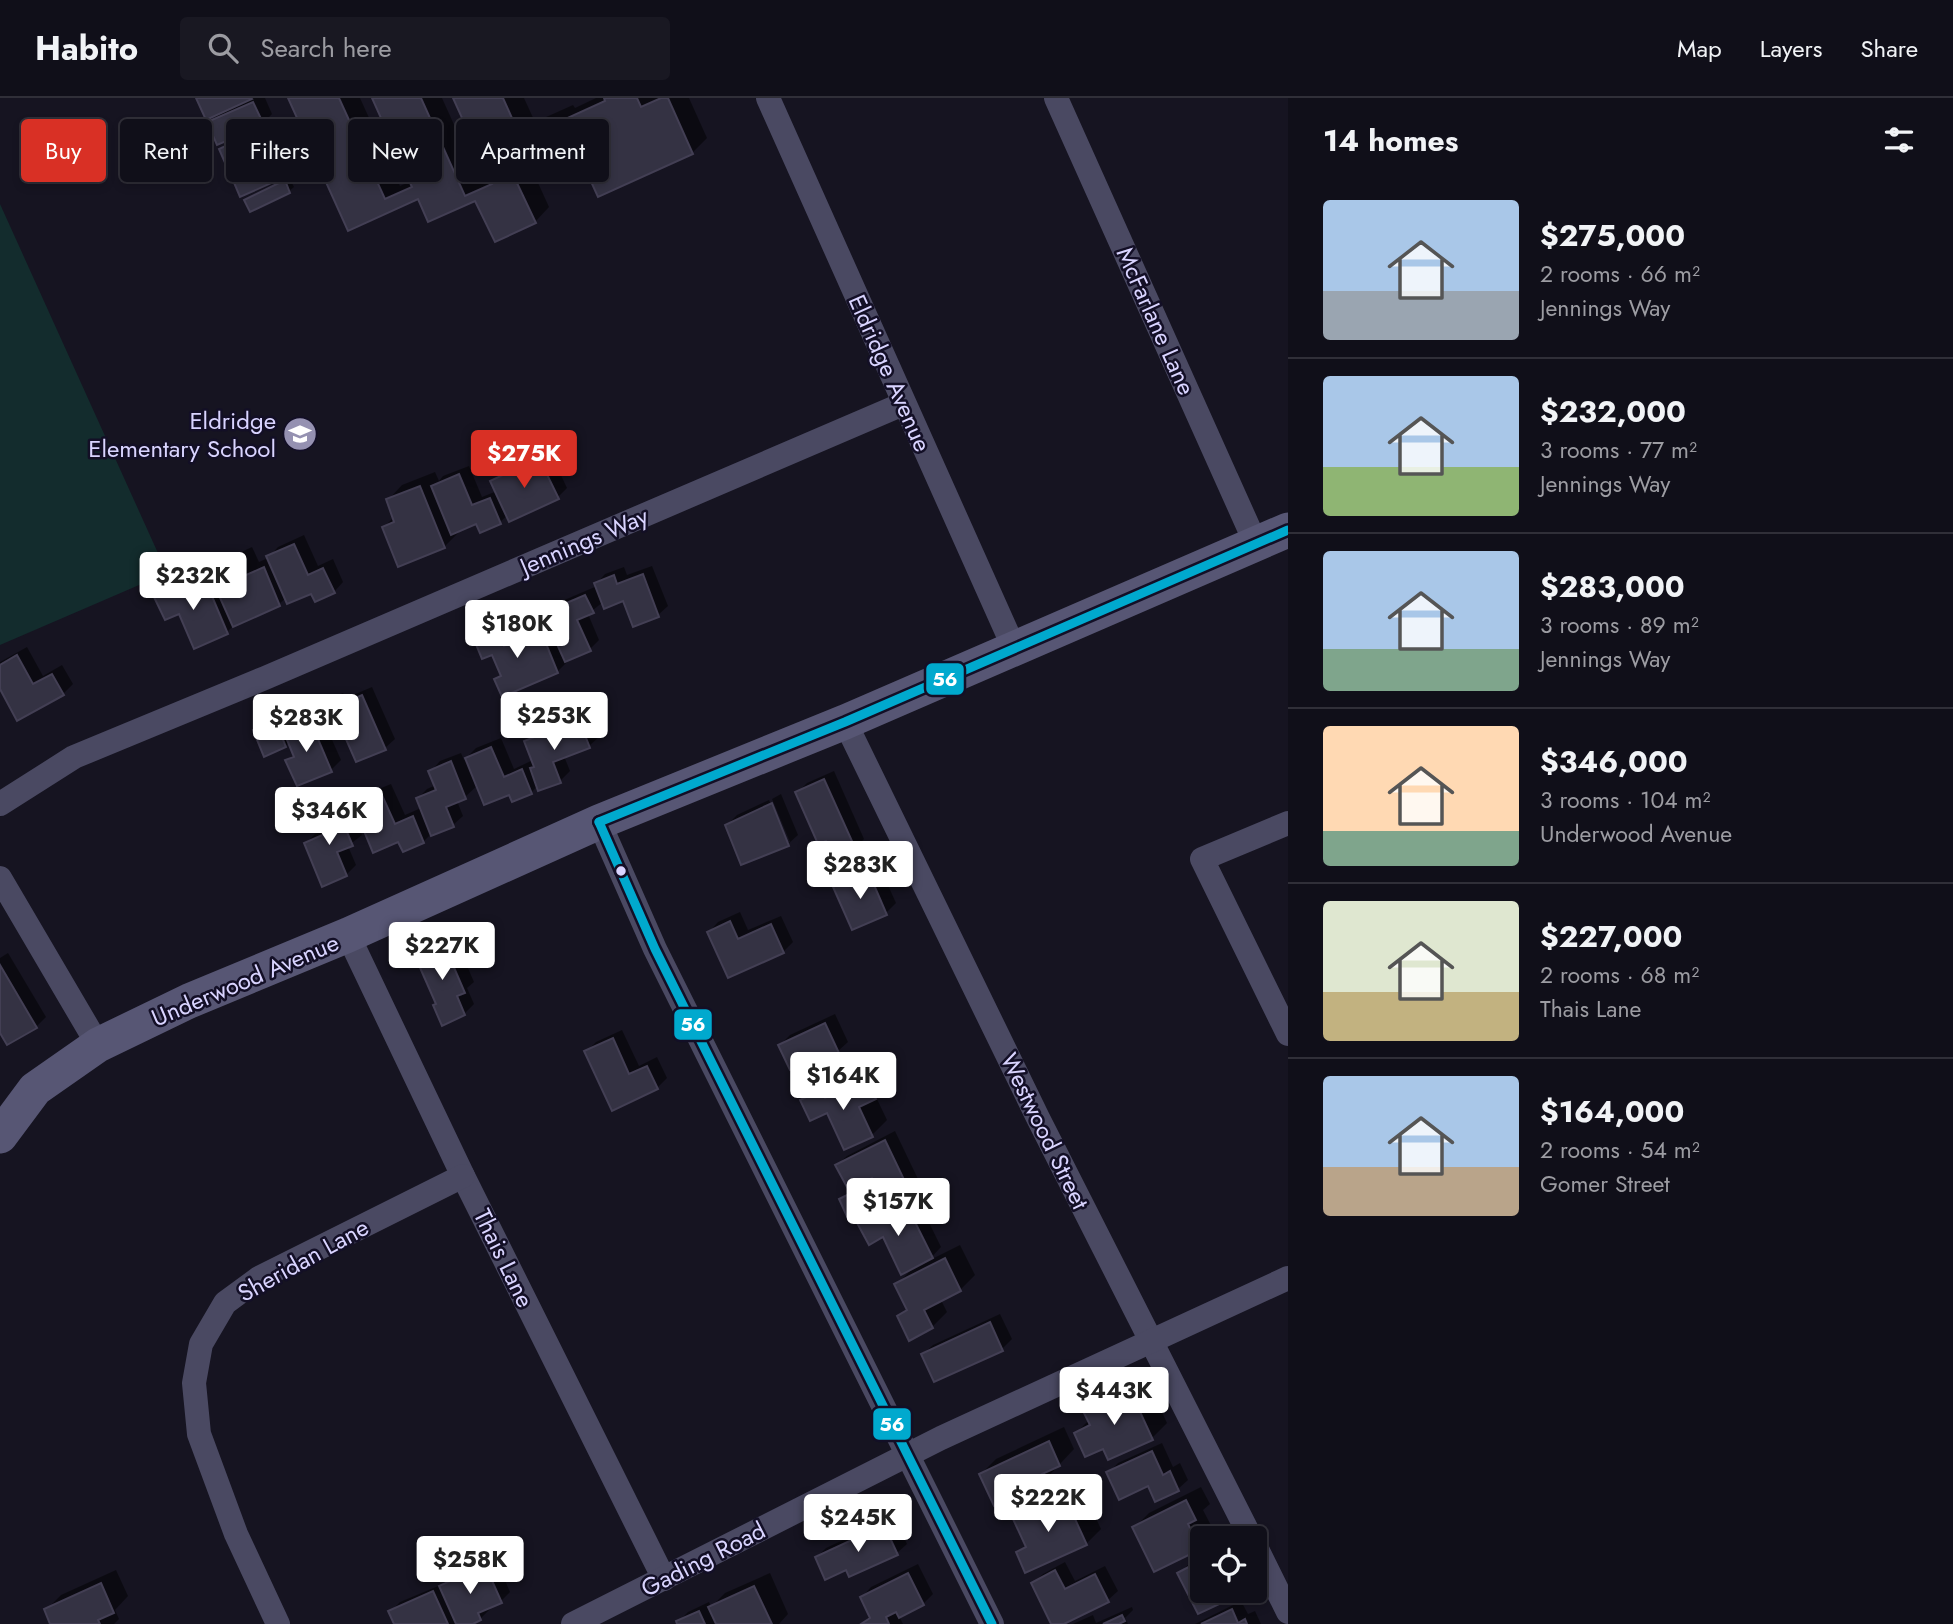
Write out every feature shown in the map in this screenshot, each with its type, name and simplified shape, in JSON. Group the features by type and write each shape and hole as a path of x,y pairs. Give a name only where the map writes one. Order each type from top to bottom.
{"street":[{"name":"Eldridge Avenue","path":"768,98 1014,648"},
{"name":"McFarlane Lane","path":"1056,98 1256,544"},
{"name":"Jennings Way","path":"0,804 74,757 265,678 903,404"},
{"name":"Underwood Avenue","path":"0,1136 35,1089 98,1045 189,1001 348,935 599,822 845,722 1288,530"},
{"name":"Westwood Street","path":"845,722 1038,1118 1245,1526"},
{"path":"599,822 655,949 992,1624"},
{"path":"1288,824 1202,859 1288,1034"},
{"path":"0,878 98,1045"},
{"name":"Thais Lane","path":"348,935 463,1176 664,1579"},
{"name":"Sheridan Lane","path":"278,1624 236,1534 199,1434 194,1383 201,1343 225,1303 259,1278 463,1176"},
{"name":"Gading Road","path":"573,1624 908,1455 1288,1278"},
{"path":"1267,1560 1280,1576 1288,1612"}],"green space":[{"path":"0,204 167,573 0,645"}],"building":[{"path":"196,98 252,99 208,119 206,119"},
{"path":"288,98 339,98 349,119 348,182 377,182 385,199 412,187 410,182 442,182 442,145 456,176 456,182 459,182 465,196 492,184 491,182 519,182 517,183 536,223 495,242 475,201 428,222 418,199 348,231 326,182 334,182 334,119 297,119"},
{"path":"372,98 421,98 430,119 381,119"},
{"path":"453,98 503,98 512,119 463,119"},
{"path":"604,98 637,98 641,107 661,98 668,98 693,154 598,197 591,182 609,182 609,119 566,119 605,101"},
{"path":"253,102 261,119 226,119 226,141 217,145 212,134 212,120"},
{"path":"226,146 226,165 219,149"},
{"path":"234,182 274,182 240,197"},
{"path":"281,182 286,182 290,193 250,212 244,200"},
{"path":"539,458 559,499 509,522 490,481"},
{"path":"459,474 472,505 490,498 501,524 480,533 476,524 451,535 431,486"},
{"path":"420,486 445,548 398,567 382,527 394,522 386,499"},
{"path":"294,544 308,575 323,568 335,593 315,602 311,594 287,604 266,556"},
{"path":"237,561 244,576 264,567 280,606 233,627 209,573"},
{"path":"643,574 659,617 633,627 623,601 604,609 594,583 614,575 617,584"},
{"path":"206,582 228,634 194,649 179,614 165,620 153,595 180,583 183,592"},
{"path":"585,595 594,613 577,620 591,651 565,662 543,613"},
{"path":"496,628 504,646 541,631 558,673 502,697 494,679 501,676 492,655 482,659 473,637"},
{"path":"17,655 33,684 52,674 64,695 17,721 0,689 0,665"},
{"path":"362,695 386,750 356,762 342,730 321,738 310,711 333,702 336,707"},
{"path":"275,720 286,747 264,757 253,730"},
{"path":"310,720 332,772 297,786 285,760 294,757 283,730"},
{"path":"579,720 590,748 553,762 561,783 538,791 530,768 534,767 524,741"},
{"path":"491,747 504,777 522,769 532,794 512,802 509,795 484,805 465,758"},
{"path":"451,761 466,799 446,807 454,827 431,836 416,798 436,790 428,771"},
{"path":"824,779 856,850 835,860 826,841 818,844 795,792"},
{"path":"381,793 395,824 413,816 424,843 403,852 398,842 373,853 353,804"},
{"path":"772,803 789,846 741,865 725,825"},
{"path":"335,804 353,846 337,852 347,876 322,887 304,843 327,833 318,811"},
{"path":"868,871 887,915 852,930 833,887"},
{"path":"730,921 738,939 771,924 784,953 728,978 707,932"},
{"path":"443,942 465,993 457,996 465,1015 442,1026 433,1005 436,1004 414,954"},
{"path":"0,965 37,1028 7,1045 0,1033"},
{"path":"825,1023 839,1053 819,1062 816,1058 790,1070 778,1045"},
{"path":"613,1038 629,1074 647,1066 658,1089 612,1111 584,1051"},
{"path":"866,1079 876,1099 859,1107 873,1137 844,1150 827,1113 810,1121 800,1100 821,1090 825,1098"},
{"path":"885,1140 909,1190 885,1202 872,1178 848,1189 835,1165"},
{"path":"863,1187 875,1208 849,1221 839,1199"},
{"path":"907,1206 933,1258 901,1275 883,1237 869,1245 856,1221 879,1210 883,1219"},
{"path":"945,1258 961,1291 924,1310 933,1328 909,1341 897,1316 907,1310 894,1284"},
{"path":"990,1322 1003,1351 934,1382 921,1354"},
{"path":"1130,1390 1153,1440 1108,1460 1103,1449 1085,1457 1074,1433 1090,1425 1083,1411"},
{"path":"1049,1441 1060,1466 1042,1474 1046,1482 994,1506 979,1474"},
{"path":"1152,1451 1163,1475 1170,1471 1179,1491 1155,1502 1148,1486 1119,1500 1106,1472"},
{"path":"1064,1495 1087,1545 1025,1573 1016,1552 1026,1547 1013,1519"},
{"path":"1186,1500 1196,1520 1188,1524 1190,1554 1154,1572 1132,1527"},
{"path":"884,1525 898,1555 849,1577 846,1570 825,1580 815,1557"},
{"path":"485,1565 502,1603 478,1613 481,1620 473,1624 456,1624 439,1586"},
{"path":"1190,1566 1190,1598 1177,1573"},
{"path":"1055,1570 1065,1589 1095,1574 1109,1602 1064,1624 1051,1624 1031,1583"},
{"path":"908,1573 924,1605 899,1618 896,1612 886,1617 889,1624 861,1624 870,1618 860,1597"},
{"path":"101,1583 114,1613 98,1620 100,1624 50,1624 44,1609"},
{"path":"754,1586 772,1624 716,1624 708,1607"},
{"path":"433,1591 448,1624 394,1624 388,1611"},
{"path":"1192,1603 1221,1603 1198,1614"},
{"path":"1232,1609 1238,1623 1245,1619 1247,1624 1201,1624"},
{"path":"699,1611 705,1624 677,1624 676,1621"},
{"path":"1122,1615 1125,1621 1119,1624 1103,1624"}],"transit line":[{"name":"56","path":"599,822 845,722 1288,530"},
{"name":"56","path":"599,822 655,949 992,1624"}],"place":[{"name":"Eldridge Elementary School","path":"300,434"}]}
